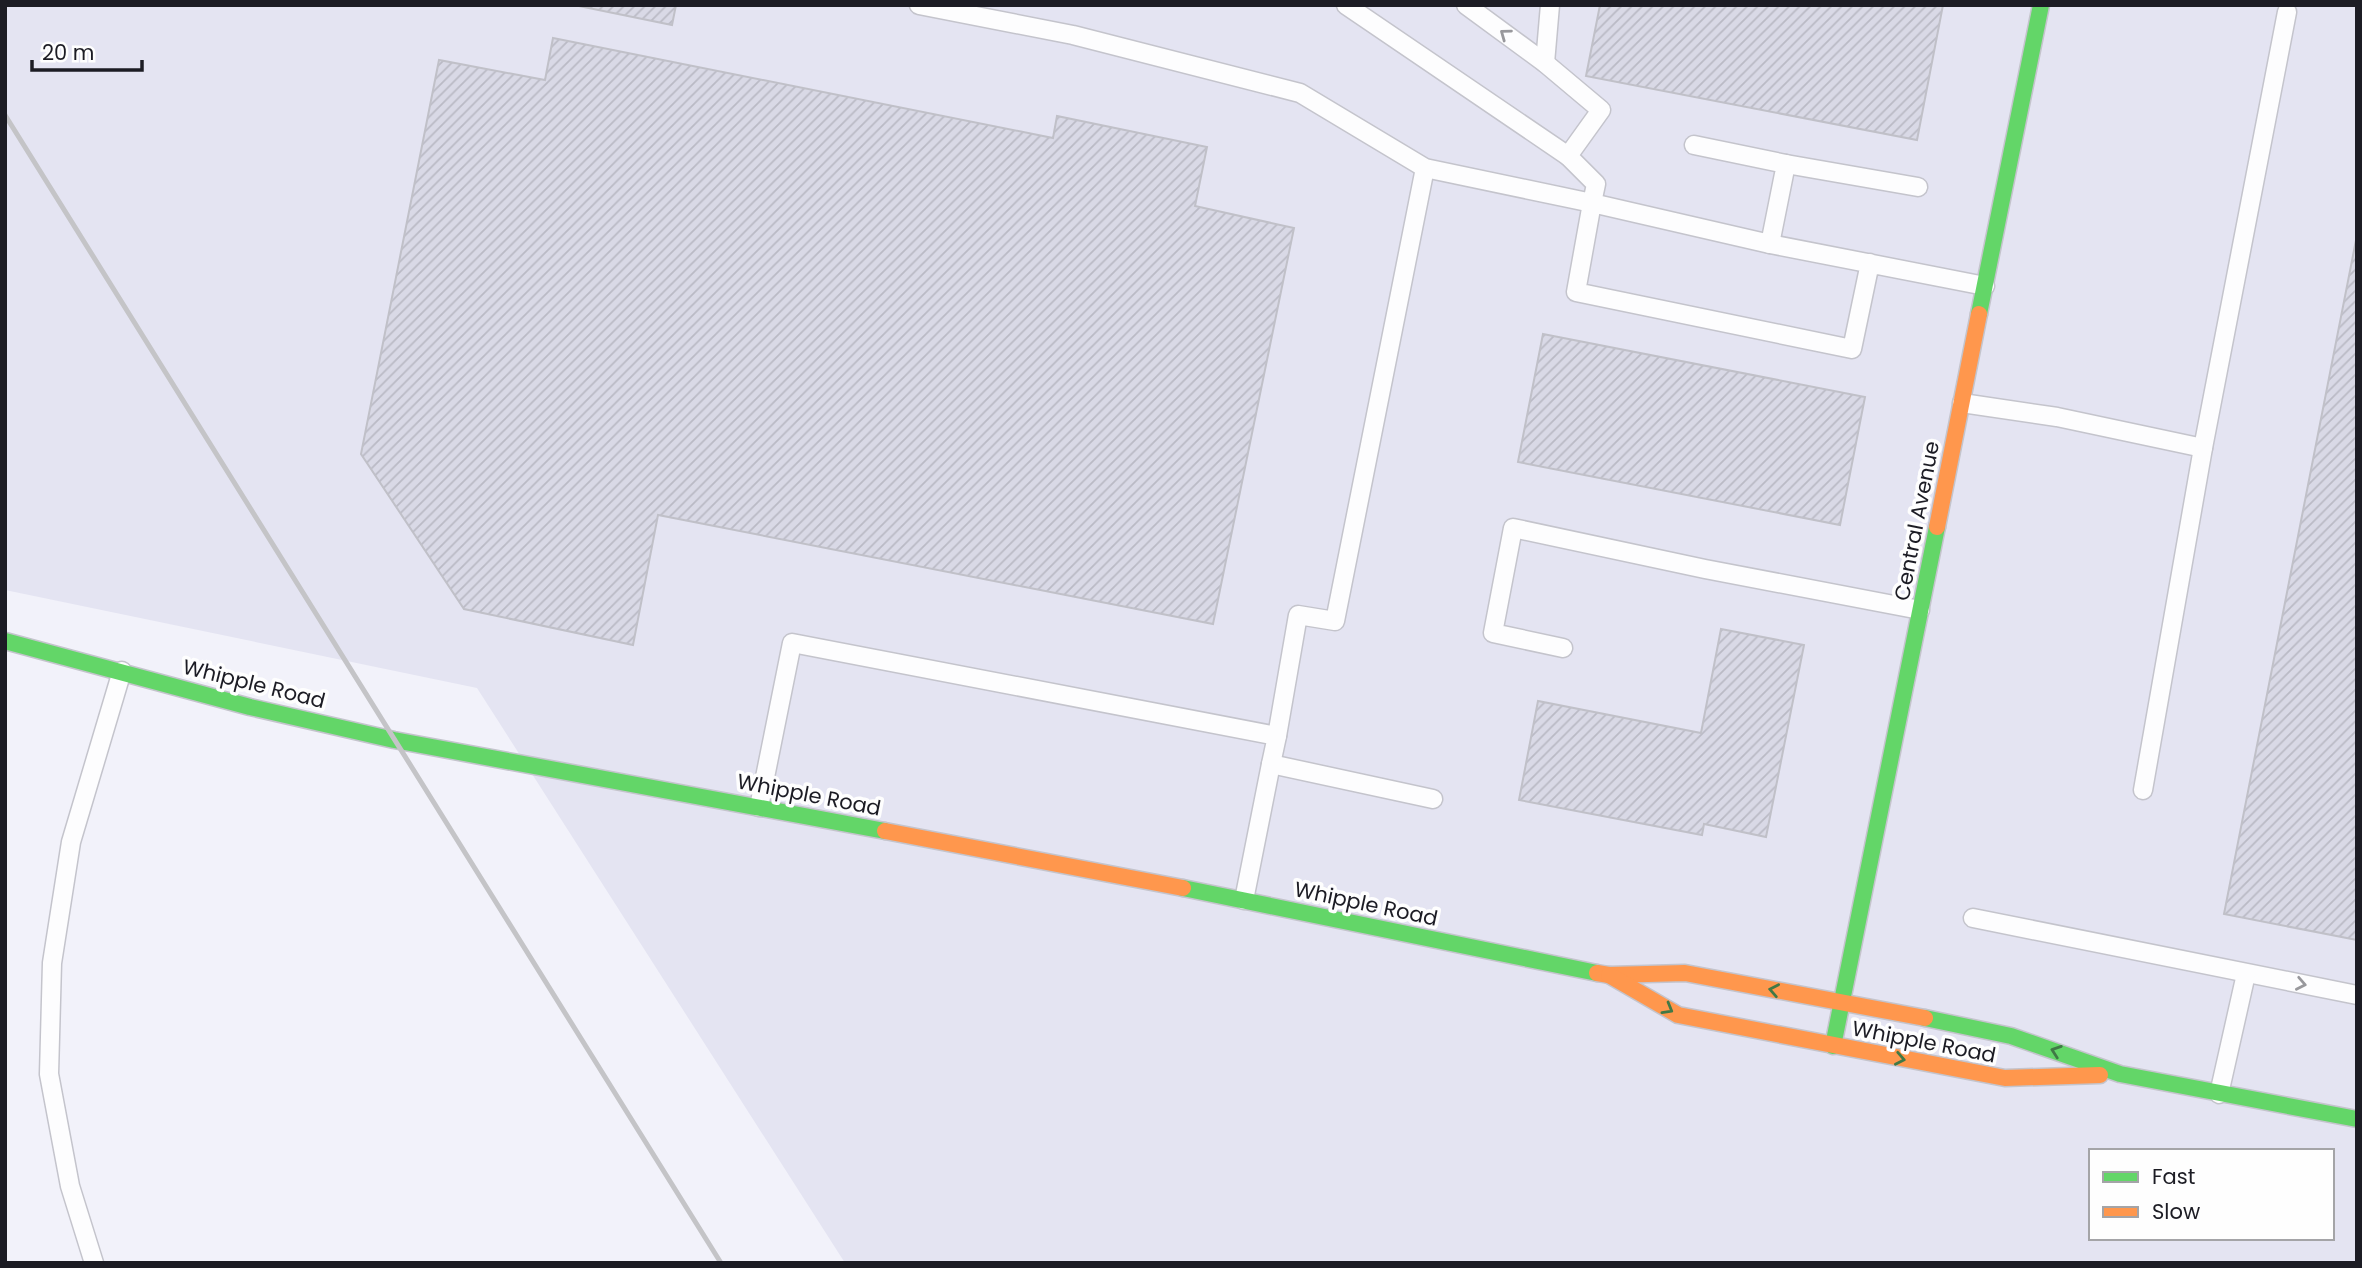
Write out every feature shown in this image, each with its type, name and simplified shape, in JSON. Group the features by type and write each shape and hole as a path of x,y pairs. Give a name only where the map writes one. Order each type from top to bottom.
{"main road":[{"name":"Central Avenue","path":"1833,1046 2041,5"},
{"name":"Whipple Road","path":"5,640 250,708 394,740 1244,900 1609,975 1685,973 1841,1003 2011,1036 2120,1074 2357,1119"},
{"name":"Whipple Road","path":"1609,975 1678,1015 1833,1046 2005,1079 2120,1074"}],"lane":[{"path":"919,5 1073,35 1300,93 1425,168 1770,244 1985,286"},
{"path":"1346,5 1568,156 1596,184 1576,292 1852,349 1870,263"},
{"path":"1466,5 1545,63 1601,110 1568,156"},
{"path":"1545,63 1550,5"},
{"path":"2143,790 2203,448 2287,12"},
{"path":"1694,145 1918,187"},
{"path":"1770,244 1786,164"},
{"path":"1244,900 1298,615 1335,621 1425,168"},
{"path":"1962,403 2057,417 2203,448"},
{"path":"1563,649 1493,633 1513,528 1705,569 1920,610"},
{"path":"759,807 792,643 1277,736"},
{"path":"94,1263 69,1186 50,1074 52,963 71,842 122,671"},
{"path":"1271,764 1433,799"},
{"path":"1973,918 2357,995"},
{"path":"2219,1094 2246,974"}],"shaded area":[{"path":"5,5 2357,5 2357,1263 845,1263 477,688 5,590"}],"building":[{"path":"574,5 676,5 672,25"},
{"path":"1600,5 1943,5 1917,140 1586,76"},
{"path":"553,38 1053,138 1057,116 1207,147 1195,206 1294,228 1213,624 658,515 633,645 464,609 361,454 439,60 545,80"},
{"path":"2357,235 2357,940 2224,914"},
{"path":"1543,334 1865,397 1840,525 1518,462"},
{"path":"1721,629 1804,645 1766,837 1704,824 1702,835 1519,800 1538,701 1701,733"}],"railway":[{"path":"5,115 721,1263"}],"traffic: fast":[{"path":"1979,314 2041,5"},
{"path":"1833,1046 1937,527"},
{"path":"5,641 250,707 394,740 885,831"},
{"path":"1183,888 1597,973"},
{"path":"1925,1018 2011,1036 2120,1074 2357,1119"}],"traffic: slow":[{"path":"1937,527 1979,314"},
{"path":"885,831 1183,888"},
{"path":"1597,973 1685,973 1925,1018"},
{"path":"1609,975 1678,1015 2005,1078 2100,1075"}]}
